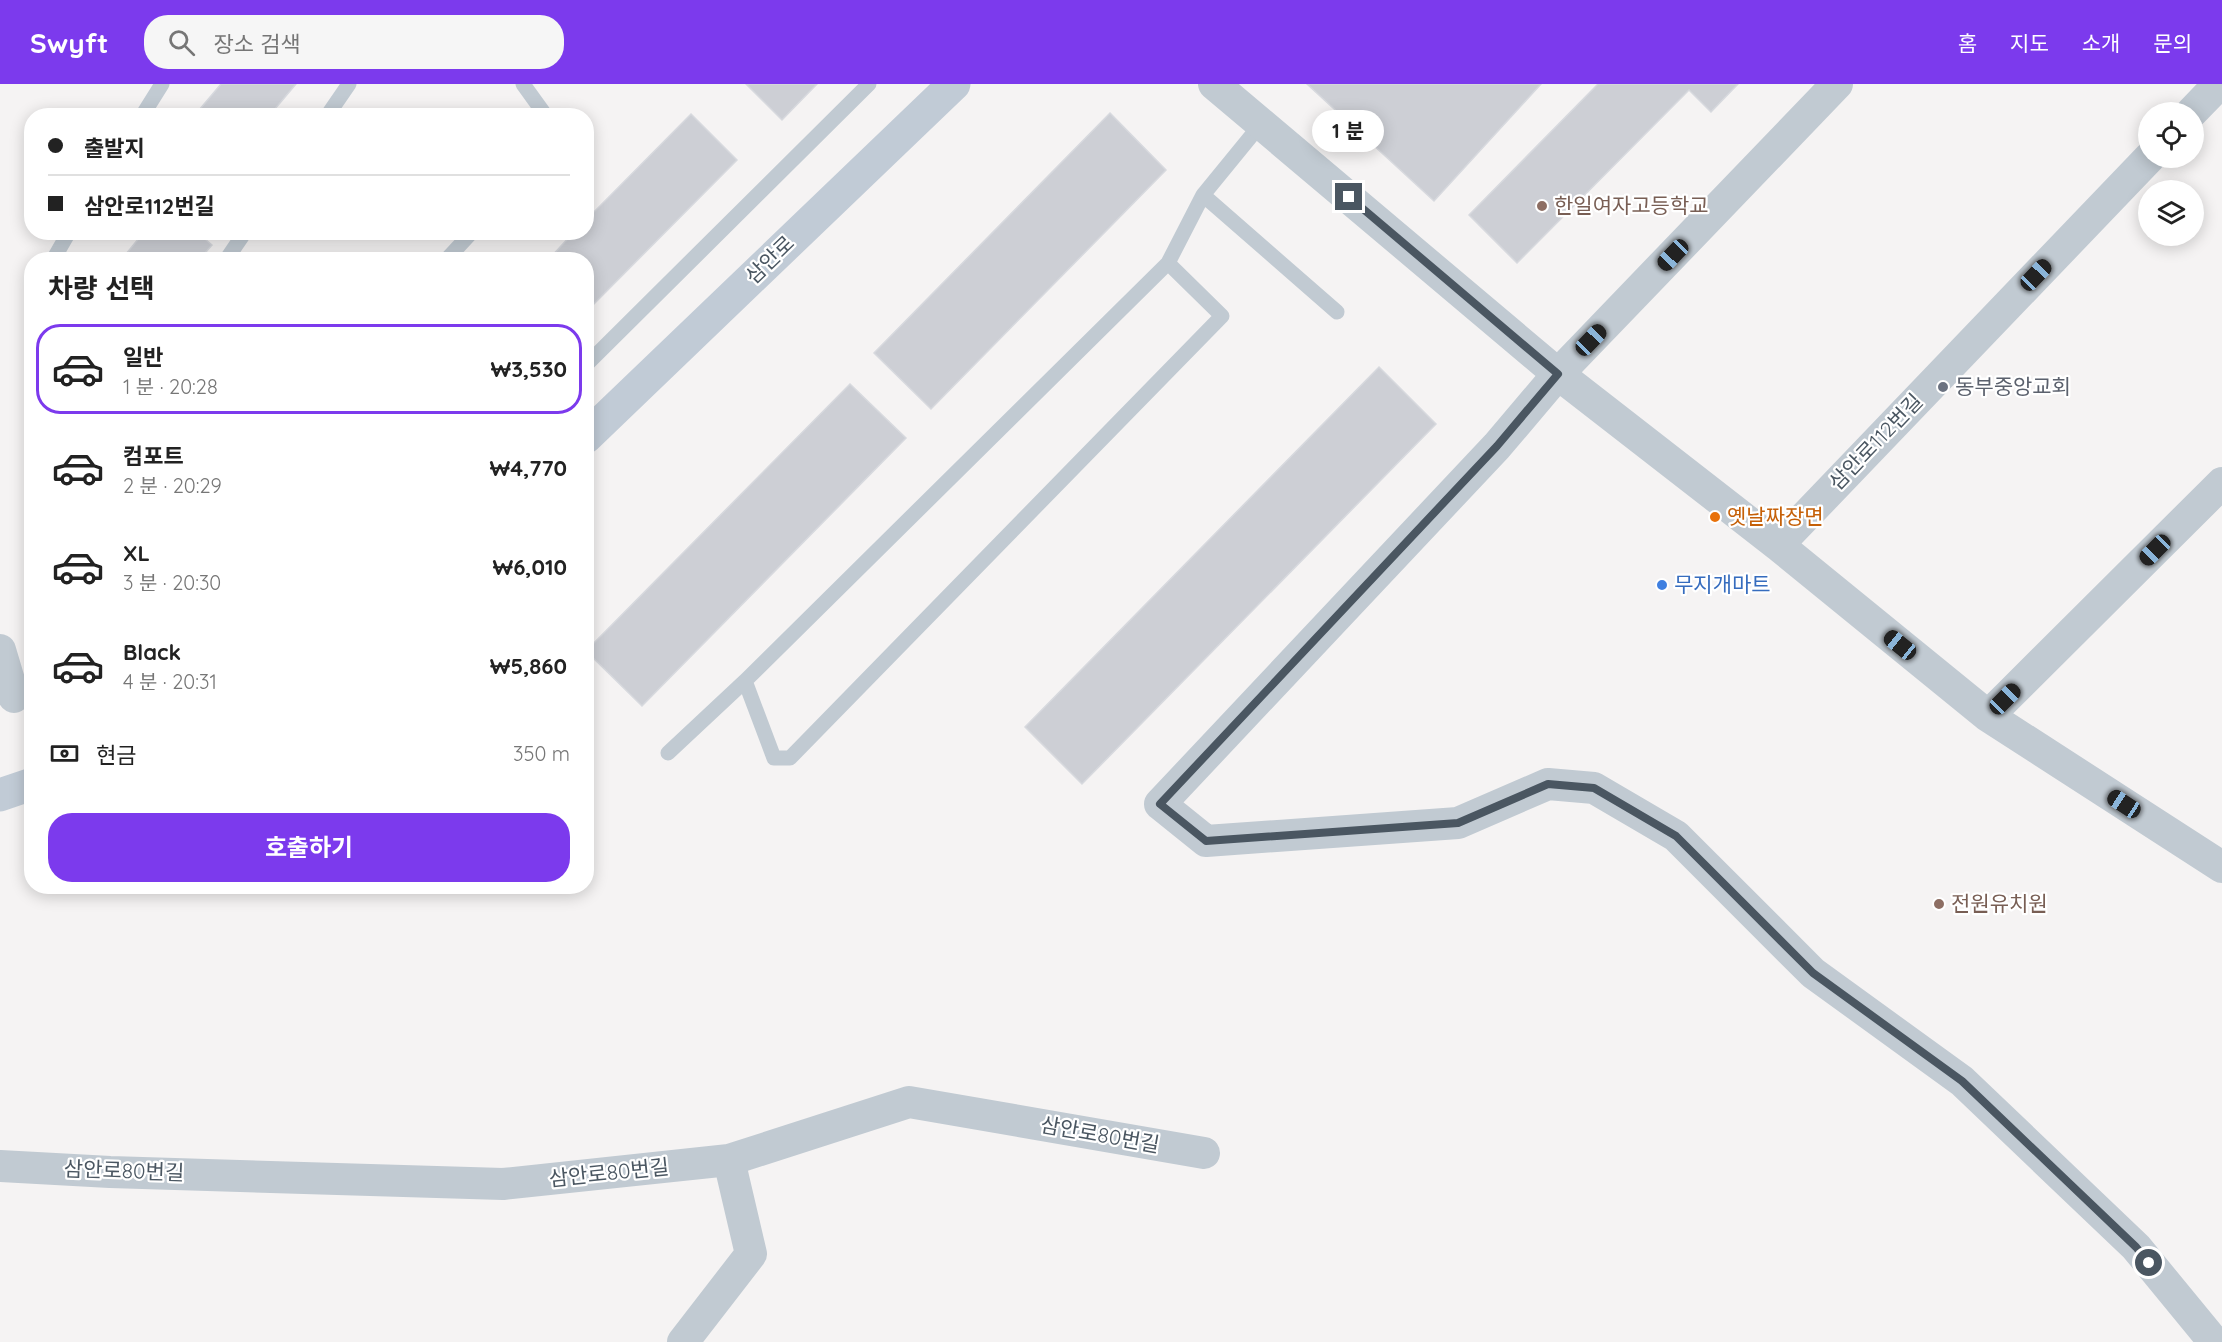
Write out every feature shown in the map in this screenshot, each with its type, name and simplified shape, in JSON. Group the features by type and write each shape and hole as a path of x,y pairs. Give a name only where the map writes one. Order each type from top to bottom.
{"main road":[{"name":"삼안로","path":"594,429 954,84"},
{"path":"0,795 24,787"}],"street":[{"path":"1215,84 1558,374 1778,545 1988,716 2222,867"},
{"path":"1838,84 1558,374 1497,446 1160,804 1206,841 1458,823 1548,784 1594,788 1676,836 1813,973 1962,1081 2136,1247 2214,1342"},
{"path":"2202,102 2219,84"},
{"name":"삼안로112번길","path":"1778,545 2139,168"},
{"path":"1988,716 2222,483"},
{"path":"0,650 15,697"},
{"name":"삼안로80번길","path":"0,1166 110,1172 376,1178 503,1184 729,1160 909,1102 1204,1153"},
{"path":"683,1342 751,1254 729,1160"}],"lane":[{"path":"147,108 162,84"},
{"path":"332,108 349,84"},
{"path":"523,84 540,108"},
{"path":"594,357 869,84"},
{"path":"668,753 745,681 1168,263 1203,195 1262,124"},
{"path":"1203,195 1337,312"},
{"path":"453,252 465,240"},
{"path":"745,681 774,758 790,758 1222,316 1168,263"}],"building":[{"path":"221,84 296,84 276,108 201,108"},
{"path":"746,84 817,84 782,120"},
{"path":"1307,84 1541,84 1434,201"},
{"path":"1598,84 1738,84 1711,112 1689,90 1517,263 1469,215"},
{"path":"1110,113 1166,170 931,409 874,353"},
{"path":"691,114 737,160 594,304 594,252 555,252 567,240 594,240 594,212"},
{"path":"137,240 206,240 212,245 206,252 128,252"},
{"path":"1379,367 1436,424 1082,784 1025,727"},
{"path":"850,384 906,438 642,706 594,659 594,643"}],"place":[{"name":"한일여자고등학교","path":"1542,206"},
{"name":"동부중앙교회","path":"1943,387"},
{"name":"옛날짜장면","path":"1715,517"},
{"name":"무지개마트","path":"1662,585"},
{"name":"전원유치원","path":"1939,904"}],"route":[{"path":"1349,197 1558,374 1497,446 1160,804 1206,841 1458,823 1548,784 1594,788 1676,836 1813,973 1962,1081 2136,1247 2149,1263"}]}
